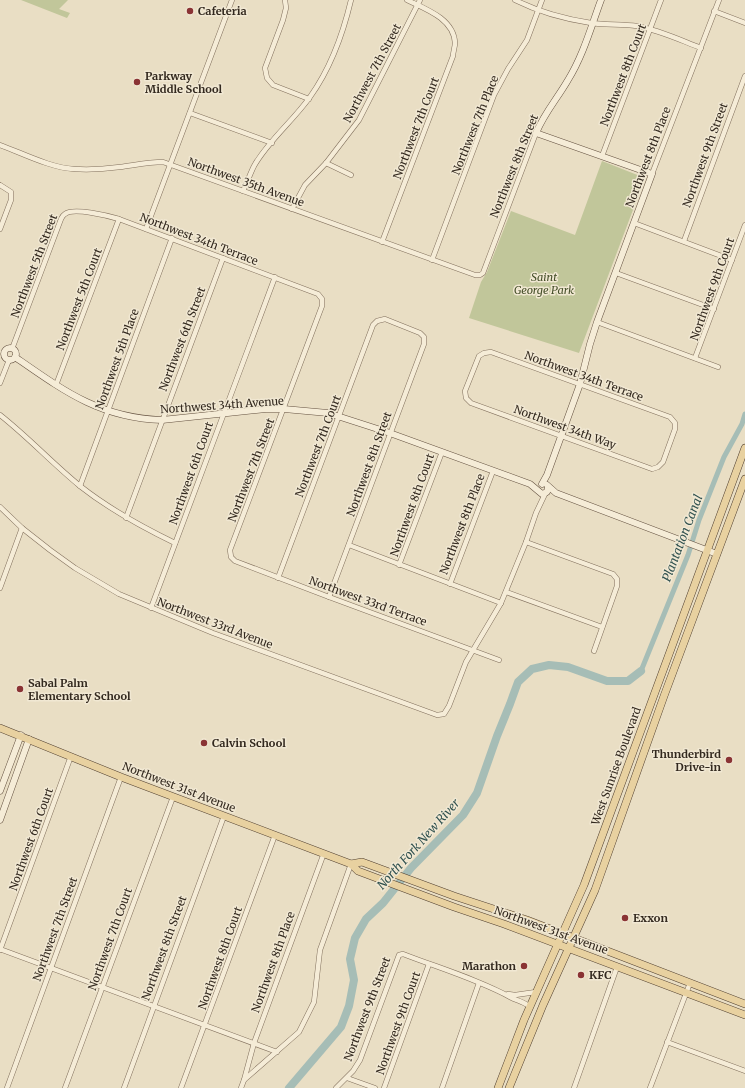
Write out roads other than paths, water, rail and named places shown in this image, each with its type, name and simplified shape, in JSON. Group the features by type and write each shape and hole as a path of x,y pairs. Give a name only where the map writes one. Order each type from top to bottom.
{"main road":[{"name":"West Sunrise Boulevard","path":"498,1088 512,1049 536,992 584,885 745,448"},
{"name":"West Sunrise Boulevard","path":"509,1088 543,1005 594,890 745,478"},
{"name":"Northwest 31st Avenue","path":"0,728 121,777 352,864 358,871 412,892 499,922 745,1015"},
{"name":"Northwest 31st Avenue","path":"352,864 362,862 454,896 512,914 745,1004"},
{"path":"437,901 446,897 454,896"}],"street":[{"path":"146,229 232,0"},
{"path":"285,0 286,8 283,20 265,68 267,78 272,84 309,99"},
{"path":"243,191 254,166 309,99 326,71 338,45 351,0"},
{"path":"407,0 418,5"},
{"name":"Northwest 7th Street","path":"292,209 305,185 326,163 359,120 420,0"},
{"path":"516,0 538,11 592,23 636,26 650,29 700,48"},
{"name":"Northwest 7th Place","path":"432,260 494,95 508,69 527,40 542,0"},
{"name":"Northwest 8th Street","path":"480,275 483,273 542,118 568,80 577,63 600,0"},
{"name":"Northwest 8th Court","path":"602,156 661,0"},
{"name":"Northwest 8th Place","path":"597,322 718,0"},
{"name":"Northwest 7th Court","path":"382,242 452,56 455,43 451,31 445,21 418,5"},
{"path":"714,12 745,23"},
{"name":"Northwest 9th Street","path":"684,241 745,76"},
{"path":"190,113 272,143"},
{"path":"536,133 652,174"},
{"name":"Northwest 35th Avenue","path":"0,145 50,163 72,169 100,169 164,162 432,260 475,275 480,275"},
{"path":"326,163 351,176"},
{"path":"0,185 11,192 11,200 0,229"},
{"name":"Northwest 34th Terrace","path":"65,213 73,211 110,216 119,219 318,294 322,299"},
{"name":"Northwest 5th Street","path":"12,349 60,219 65,213"},
{"name":"Northwest 5th Court","path":"56,386 119,219"},
{"path":"634,223 732,260"},
{"name":"Northwest 9th Court","path":"695,358 745,225"},
{"name":"Northwest 5th Place","path":"80,486 172,238"},
{"name":"Northwest 6th Street","path":"126,518 223,258"},
{"path":"616,272 714,309"},
{"name":"Northwest 6th Court","path":"150,608 274,277"},
{"name":"Northwest 7th Street","path":"231,557 230,550 322,306 322,299"},
{"name":"Northwest 7th Court","path":"278,578 373,325 377,321 385,319 420,332 424,337"},
{"path":"473,650 501,603 526,542 548,470 580,384 597,322 718,367"},
{"name":"Northwest 8th Street","path":"329,597 424,344 424,337"},
{"path":"0,383 9,360 12,360 15,357 16,352 9,348 3,349 4,355 9,360"},
{"name":"Northwest 34th Terrace","path":"466,398 465,391 479,356 484,353 491,352 670,417 675,423 675,429 663,462 658,467"},
{"name":"Northwest 34th Avenue","path":"15,357 56,386 81,400 108,410 134,417 162,420 223,413 284,409 328,413 339,415 391,433 543,489"},
{"name":"Northwest 34th Way","path":"466,398 471,403 652,469 658,467"},
{"path":"0,415 80,486 103,503 126,518 175,543"},
{"name":"Northwest 8th Court","path":"400,565 442,452"},
{"name":"Northwest 8th Place","path":"450,584 493,471"},
{"path":"543,489 717,554"},
{"name":"Northwest 33rd Avenue","path":"0,507 22,528 50,550 75,568 119,594 213,634 437,715 444,714 449,706 466,662 473,650"},
{"path":"0,588 22,528"},
{"path":"526,542 613,574 617,579 617,586 594,651"},
{"path":"349,545 501,603"},
{"name":"Northwest 33rd Terrace","path":"231,557 235,561 278,578 500,660"},
{"path":"506,592 602,627"},
{"path":"0,791 20,735"},
{"path":"0,820 29,739"},
{"name":"Northwest 6th Court","path":"0,949 71,756"},
{"name":"Northwest 7th Street","path":"7,1088 121,777"},
{"name":"Northwest 7th Court","path":"65,1088 173,796"},
{"name":"Northwest 8th Street","path":"124,1088 224,816"},
{"name":"Northwest 8th Court","path":"181,1088 275,835"},
{"name":"Northwest 8th Place","path":"241,1088 254,1043 324,853"},
{"path":"244,1080 299,1032 314,1002 320,950 352,864"},
{"path":"0,949 277,1052"},
{"name":"Northwest 9th Street","path":"336,1088 347,1078 360,1060 399,955 403,954 429,964"},
{"path":"429,964 506,994 515,995 536,992"},
{"name":"Northwest 9th Court","path":"384,1088 429,964"},
{"path":"574,1088 618,967"},
{"path":"442,1088 479,983"},
{"path":"650,1088 690,983"},
{"path":"506,994 511,998 523,1001 530,1007"},
{"path":"667,1042 745,1071"},
{"path":"347,1078 375,1088"}],"waterway":[{"name":"Plantation Canal","path":"641,671 688,555 699,520 724,457 742,424 745,414"},
{"name":"North Fork New River","path":"289,1088 341,1027 349,1006 354,980 350,959 355,938 366,919 383,903 411,868 463,815 477,793 518,682 532,669 549,665 568,667 607,681 628,681 641,671"}],"place":[{"name":"Cafeteria","path":"190,11"},
{"name":"Parkway Middle School","path":"137,82"},
{"name":"Sabal Palm Elementary School","path":"20,689"},
{"name":"Calvin School","path":"204,743"},
{"name":"Thunderbird Drive-in","path":"729,760"},
{"name":"Exxon","path":"625,918"},
{"name":"Marathon","path":"524,966"},
{"name":"KFC","path":"581,975"}],"park label":[{"name":"Saint George Park","path":"544,283"}]}
